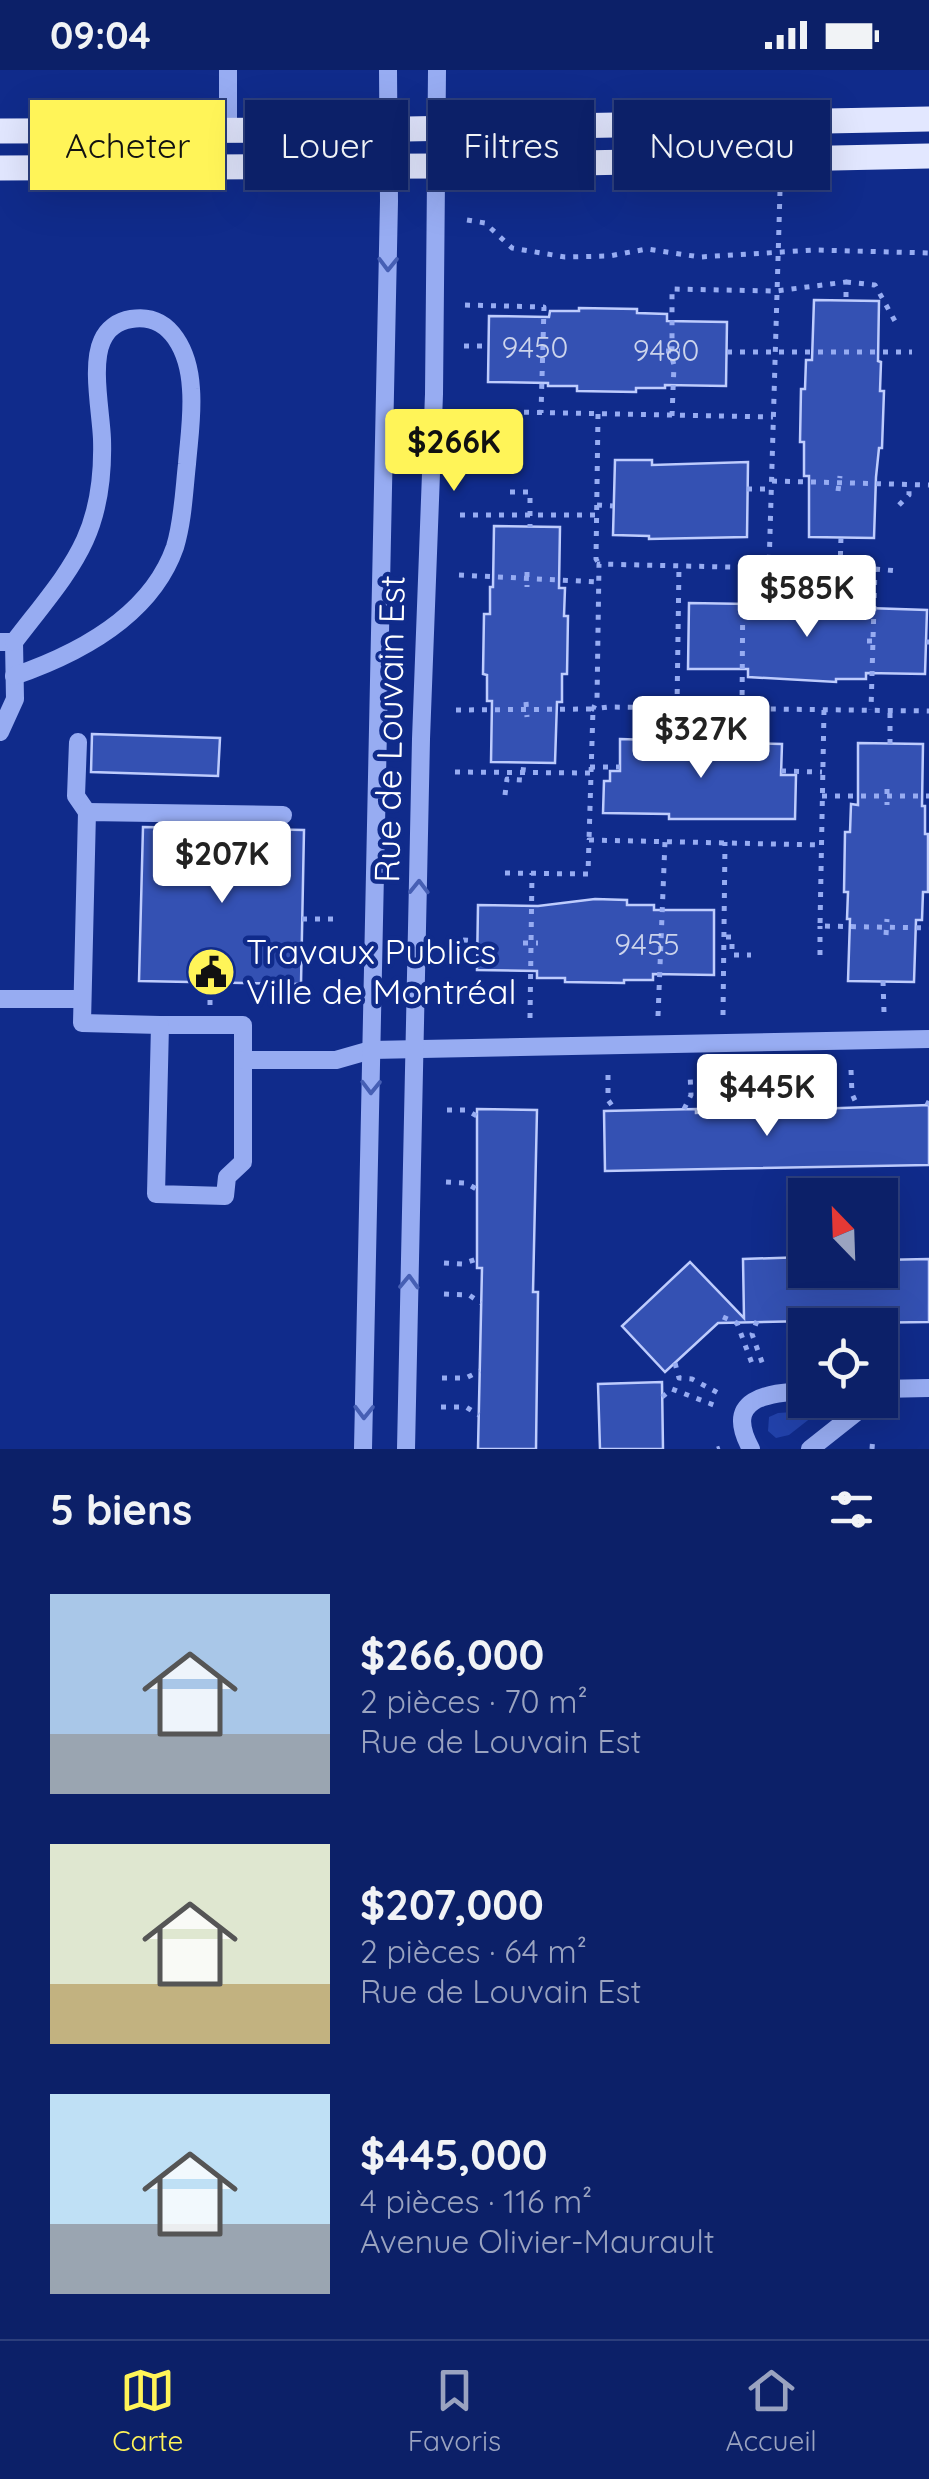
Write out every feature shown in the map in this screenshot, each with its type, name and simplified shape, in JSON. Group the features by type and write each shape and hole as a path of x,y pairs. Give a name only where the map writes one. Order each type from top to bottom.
{"main road":[{"path":"594,125 929,119"},
{"path":"0,131 245,130"},
{"path":"594,163 929,156"},
{"path":"0,168 245,167"}],"street":[{"path":"228,70 228,130"},
{"name":"Rue de Louvain Est","path":"388,70 389,100"},
{"name":"Rue de Louvain Est","path":"437,70 437,100"},
{"name":"Rue de Louvain Est","path":"363,1449 389,190"},
{"name":"Rue de Louvain Est","path":"406,1449 437,190"},
{"path":"0,732 15,699 7,642 72,567 94,524 102,444 98,358 101,342 110,328 124,320 154,320 169,328 179,343 191,378 186,473 175,546 161,576 118,623 82,648 14,676"},
{"path":"78,742 76,796 87,812 82,1024 243,1025 242,1162 227,1177 225,1196 156,1194 160,1025"},
{"path":"87,812 283,815"},
{"path":"0,999 82,999"},
{"path":"243,1060 336,1060 371,1050 415,1048 929,1039"},
{"path":"898,1391 929,1388"},
{"path":"751,1449 742,1425 748,1405 766,1394 788,1392"},
{"path":"810,1449 848,1418"}],"path":[{"path":"770,568 780,191"},
{"path":"468,220 485,223 512,248 542,255 586,258 647,248 700,257 815,250 929,253"},
{"path":"846,282 846,301"},
{"path":"672,416 672,289 776,291 846,282 874,285 896,323"},
{"path":"465,306 544,307 542,413"},
{"path":"464,346 489,346"},
{"path":"843,350 843,361"},
{"path":"726,352 912,352"},
{"path":"511,412 773,417"},
{"path":"504,872 588,874 593,709 597,700 598,414"},
{"path":"838,491 839,480"},
{"path":"748,489 839,480 929,485"},
{"path":"899,505 909,495 908,485"},
{"path":"510,492 530,492 530,526"},
{"path":"597,506 613,506"},
{"path":"460,515 597,516"},
{"path":"840,538 840,569"},
{"path":"599,564 898,571"},
{"path":"677,708 679,566"},
{"path":"742,708 743,567"},
{"path":"871,710 875,570"},
{"path":"459,575 527,575 599,582"},
{"path":"527,575 527,587"},
{"path":"678,638 688,638"},
{"path":"456,710 929,711"},
{"path":"820,955 824,710"},
{"path":"890,711 890,744"},
{"path":"506,795 507,779 522,780 524,763"},
{"path":"455,772 620,768"},
{"path":"781,771 822,772"},
{"path":"887,793 887,805"},
{"path":"822,796 929,796"},
{"path":"589,840 821,845"},
{"path":"658,1016 664,841"},
{"path":"723,1014 725,842"},
{"path":"530,1018 532,873"},
{"path":"302,919 338,919"},
{"path":"886,919 886,932"},
{"path":"820,926 886,932 929,928"},
{"path":"726,936 732,937 732,954 751,954"},
{"path":"450,939 477,941"},
{"path":"522,943 534,943"},
{"path":"714,946 725,946"},
{"path":"883,981 884,1012"},
{"path":"851,1070 852,1094 858,1108"},
{"path":"806,1109 811,1098 810,1071"},
{"path":"728,1072 728,1099 738,1110"},
{"path":"684,1109 691,1095 690,1073"},
{"path":"608,1075 608,1100 616,1111"},
{"path":"447,1110 466,1110 477,1116"},
{"path":"446,1182 466,1183 478,1190"},
{"path":"444,1263 462,1264 477,1259"},
{"path":"444,1294 470,1295 481,1303"},
{"path":"724,1318 736,1323 754,1369"},
{"path":"757,1321 752,1334 764,1365"},
{"path":"675,1363 679,1378 692,1379 724,1396"},
{"path":"442,1378 466,1378 480,1371"},
{"path":"662,1397 672,1389 719,1407"},
{"path":"442,1407 466,1407 479,1415"},
{"path":"872,1449 873,1436"}],"shaded area":[{"path":"788,1412 788,1418 811,1418 789,1435 776,1438 768,1431 769,1417"}],"building":[{"path":"814,300 879,301 878,361 880,391 884,391 874,538 809,537 809,476 804,476 804,442 800,442 801,389 805,389 806,360 812,360"},
{"path":"637,309 637,313 667,314 667,321 727,322 726,386 665,385 636,388 636,392 577,391 577,386 548,383 488,382 489,316 549,317 550,311"},
{"path":"615,460 652,460 652,465 748,462 747,537 649,539 613,535"},
{"path":"494,526 560,527 559,588 565,588 564,616 568,616 567,674 562,674 562,702 557,702 555,763 491,762 492,701 487,701 487,675 483,674 484,614 490,614 493,587"},
{"path":"779,598 927,610 925,674 866,673 866,679 836,682 748,677 748,669 688,669 689,603 750,604 779,602"},
{"path":"92,734 220,738 218,776 91,772"},
{"path":"620,739 782,744 781,775 796,775 795,819 669,819 669,814 603,813 604,781 610,781 610,771 620,771"},
{"path":"858,743 923,744 922,806 928,834 928,892 923,892 922,920 916,920 914,982 848,981 850,919 848,892 844,892 845,832 850,832 851,804 858,805"},
{"path":"143,827 304,830 301,984 139,981"},
{"path":"595,899 654,905 654,910 714,910 714,975 653,974 653,980 624,983 565,982 565,978 537,978 537,971 477,970 478,905 538,906"},
{"path":"929,1105 929,1165 605,1171 604,1111 696,1109 696,1113"},
{"path":"477,1109 537,1110 533,1292 538,1292 536,1449 478,1449 482,1268 477,1268"},
{"path":"788,1258 788,1288 898,1288 898,1260 929,1259 929,1322 898,1322 898,1308 788,1308 788,1321 718,1323 665,1372 622,1326 690,1262 744,1318 743,1259"},
{"path":"662,1382 663,1449 600,1449 598,1384"}],"place":[{"name":"Travaux Publics Ville de Montréal","path":"211,972"}]}
